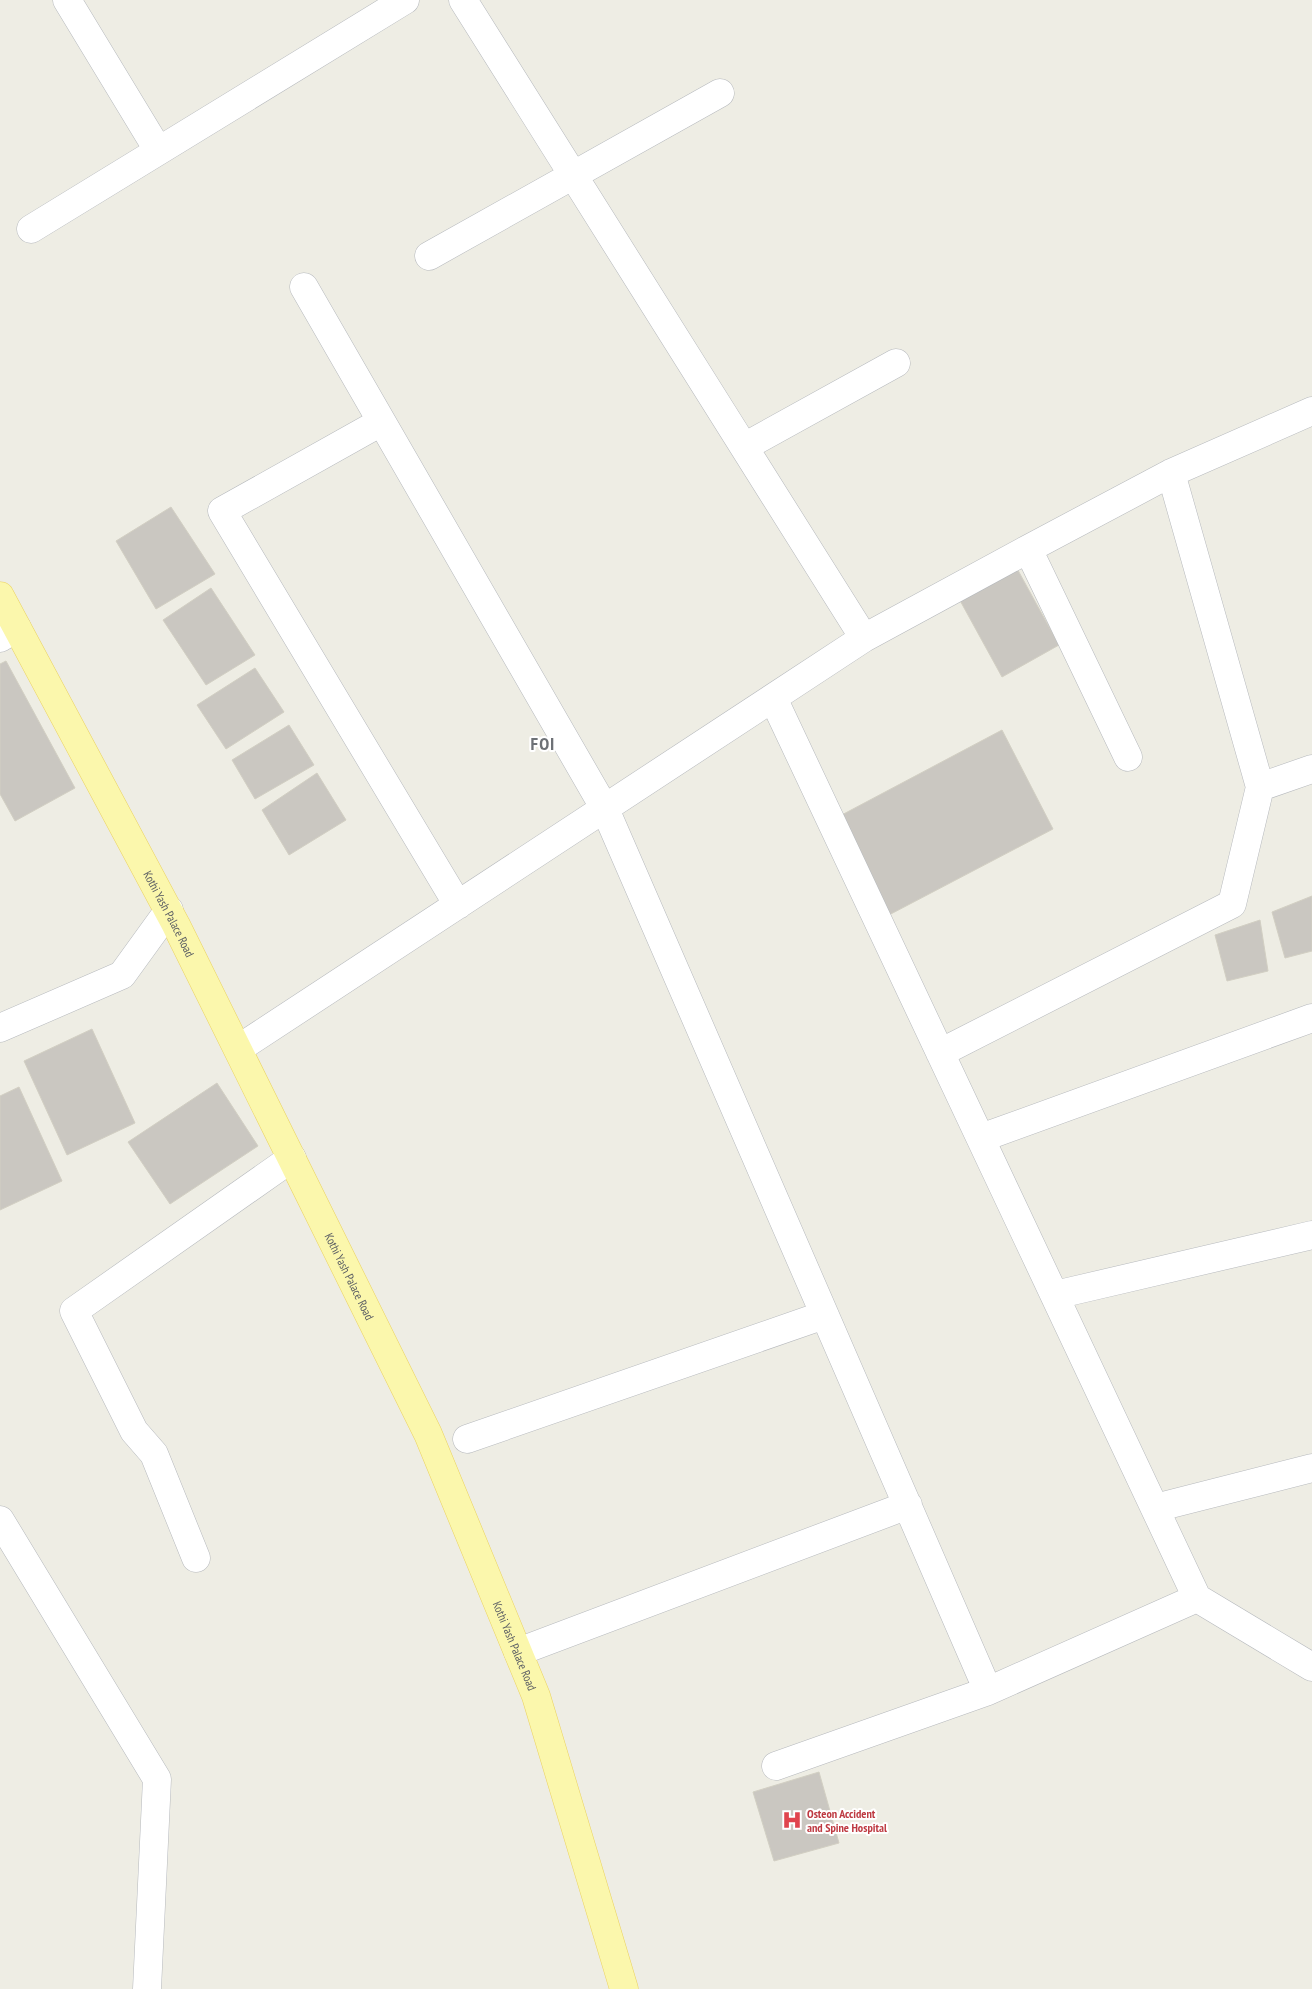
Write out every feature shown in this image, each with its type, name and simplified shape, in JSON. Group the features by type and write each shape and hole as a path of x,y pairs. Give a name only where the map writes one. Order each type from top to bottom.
{"main road":[{"name":"Kothi Yash Palace Road","path":"0,596 9,633 169,910 428,1434 536,1696 624,1989"}],"street":[{"path":"68,0 158,150"},
{"path":"31,228 405,0"},
{"path":"463,0 864,638"},
{"path":"429,256 720,92"},
{"path":"304,288 605,809 988,1691"},
{"path":"744,448 896,363"},
{"path":"238,1049 864,638 1171,473 1312,411"},
{"path":"382,422 222,511 458,905"},
{"path":"940,1053 1232,904 1260,787 1171,473"},
{"path":"1028,549 1128,757"},
{"path":"773,698 1197,1598 1312,1667"},
{"path":"1260,787 1312,769"},
{"path":"0,1028 122,975 169,910"},
{"path":"981,1138 1312,1018"},
{"path":"196,1558 154,1454 134,1431 74,1311 292,1158"},
{"path":"1055,1295 1312,1235"},
{"path":"467,1440 824,1315"},
{"path":"1155,1508 1312,1468"},
{"path":"518,1652 908,1505"},
{"path":"0,1520 157,1779 147,1989"},
{"path":"776,1766 988,1691 1197,1598"}],"building":[{"path":"171,507 215,574 156,609 116,541"},
{"path":"1014,563 1059,645 1002,677 957,595"},
{"path":"211,588 255,655 206,685 163,620"},
{"path":"6,661 75,788 15,821 0,794 0,664"},
{"path":"255,668 284,712 226,749 197,705"},
{"path":"289,725 314,765 255,799 232,760"},
{"path":"1002,730 1053,829 887,916 836,818"},
{"path":"317,773 346,820 289,855 262,810"},
{"path":"1312,896 1312,951 1285,958 1272,912"},
{"path":"1260,920 1268,971 1227,981 1215,935"},
{"path":"92,1029 135,1123 67,1155 24,1061"},
{"path":"217,1083 258,1146 170,1204 128,1142"},
{"path":"19,1087 62,1181 0,1210 0,1096"},
{"path":"819,1772 839,1843 774,1861 753,1792"}],"place":[{"name":"Osteon Accident and Spine Hospital","path":"792,1820"}],"district":[{"name":"FOI","path":"543,743"}]}
